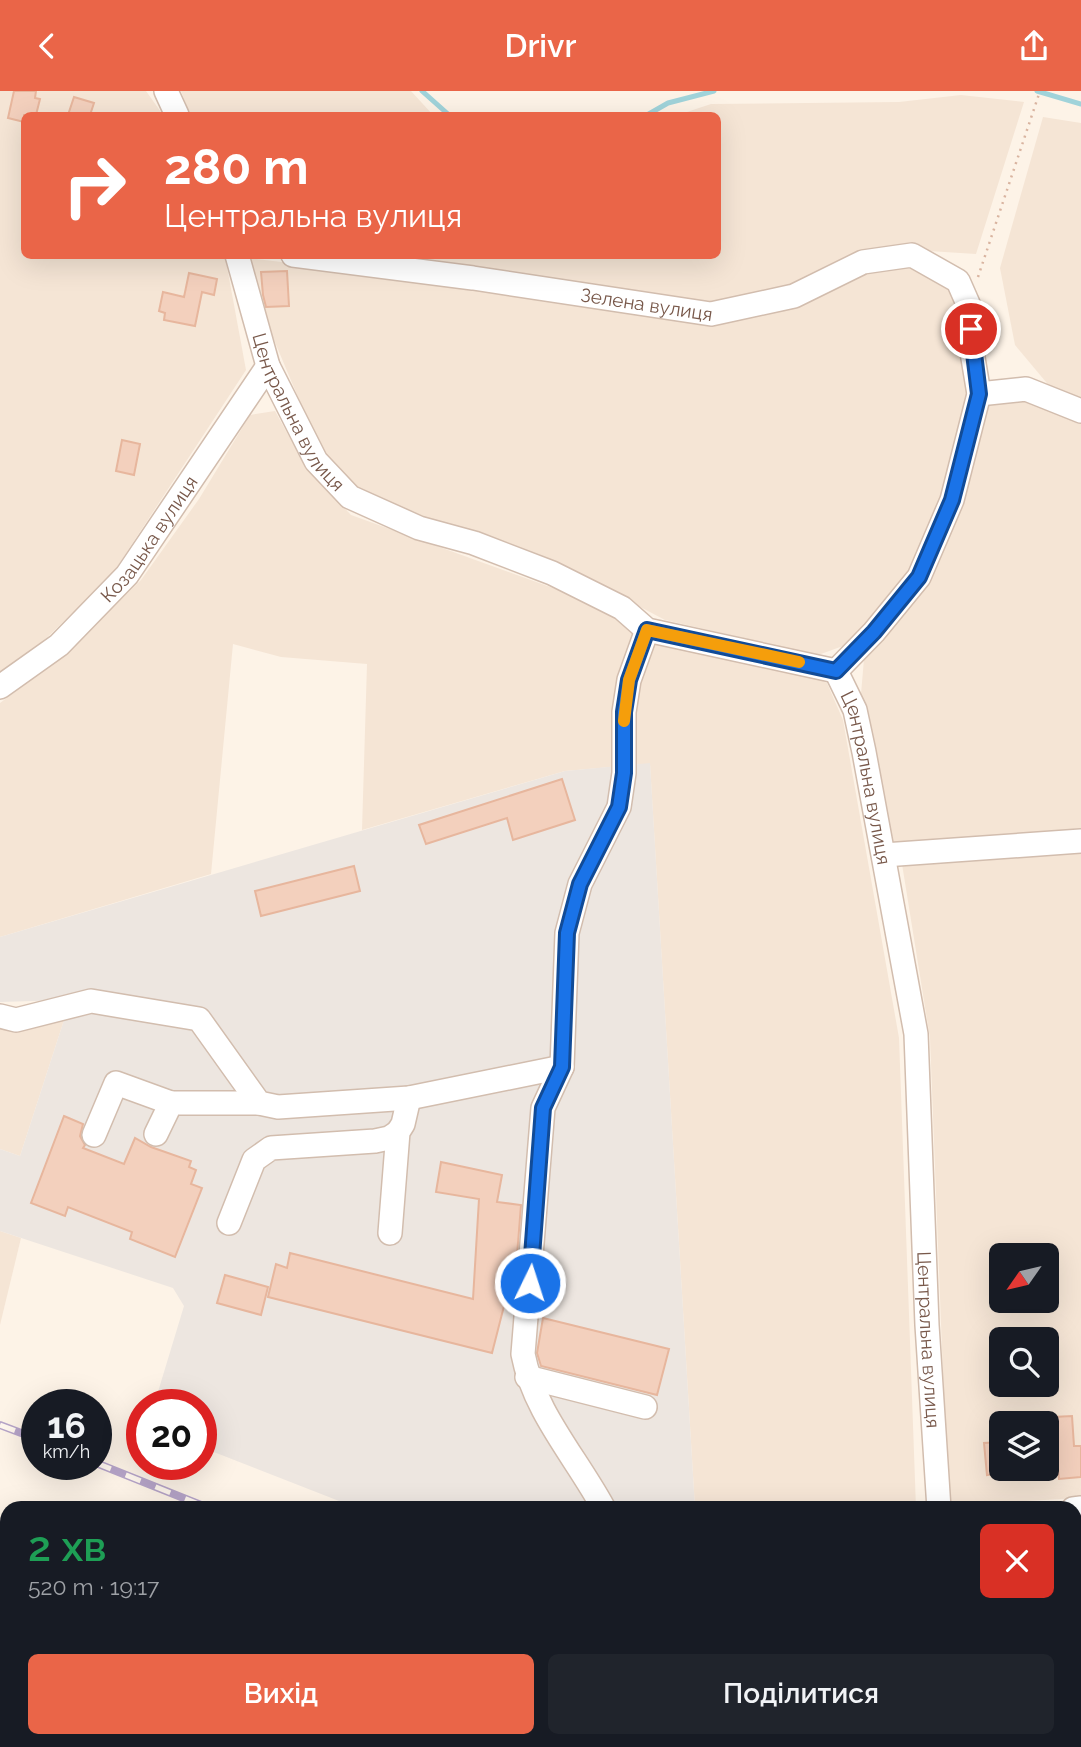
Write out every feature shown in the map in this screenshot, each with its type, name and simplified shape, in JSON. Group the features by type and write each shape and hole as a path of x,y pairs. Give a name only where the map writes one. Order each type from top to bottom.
{"street":[{"path":"166,91 176,112"},
{"name":"Зелена вулиця","path":"324,259 473,278 711,314 794,296 863,262 912,255 957,281 969,306"},
{"name":"Центральна вулиця","path":"238,259 268,366 316,461 350,497 419,528 474,543 552,573 622,608 647,630 836,671 855,710 916,1034 926,1325 938,1501"},
{"path":"836,671 874,632 919,577 952,500 979,394 972,352 969,306"},
{"name":"Козацька вулиця","path":"0,687 59,645 127,575 268,366"},
{"path":"979,394 1026,389 1081,411"},
{"path":"599,1501 539,1405 527,1377 523,1354 543,1108 562,1067 567,933 580,884 619,807 624,773 624,712 629,680 647,630"},
{"path":"884,855 1081,841"},
{"path":"0,1016 16,1020 91,1001 199,1019 259,1103"},
{"path":"94,1135 117,1083 171,1103 259,1103 278,1107 409,1098 562,1067"},
{"path":"390,1233 398,1132 409,1098"},
{"path":"156,1135 171,1103"},
{"path":"229,1223 254,1160 271,1148 375,1141 389,1138 398,1132"},
{"path":"527,1377 645,1408"}],"path":[{"path":"969,306 1040,91"}],"shaded area":[{"path":"0,91 146,91 161,112 21,112 21,259 226,259 246,370 111,576 39,645 0,672"},
{"path":"181,91 411,91 430,112 189,112"},
{"path":"961,95 1024,102 976,254 913,250 790,290 708,307 380,259 721,259 721,112 687,112 711,104 899,102"},
{"path":"1043,117 1081,123 1081,401 1051,388 1015,345 1000,268"},
{"path":"247,259 482,286 712,321 860,271 908,262 953,292 966,334 966,406 933,525 911,576 857,641 818,655 665,620 629,601 359,493 321,452 264,316"},
{"path":"1028,396 1081,421 1081,836 900,850 887,843 861,694 864,659 925,582 982,404"},
{"path":"275,411 306,467 351,515 600,605 635,633 618,704 611,767 565,771 362,830 367,664 281,657 233,644 211,874 0,937 0,703 65,654 141,580 199,499 250,415"},
{"path":"651,638 804,671 827,683 843,720 899,1038 916,1501 695,1501 650,764 629,765 630,711"},
{"path":"650,763 695,1501 339,1501 217,1453 217,1389 159,1389 184,1306 173,1288 0,1231 0,1149 20,1156 64,1020 66,1000 0,1002 0,937 565,771"},
{"path":"1081,851 1081,1498 948,1501 930,1038 902,864"},
{"path":"64,1020 20,1156 0,1149 0,1026"},
{"path":"0,1231 21,1238 0,1325"}],"building":[{"path":"14,91 36,91 35,98 40,99 37,112 21,112 21,121 8,118"},
{"path":"74,97 94,103 91,112 69,112"},
{"path":"287,271 289,306 266,307 261,272"},
{"path":"189,273 217,279 214,295 202,292 195,326 164,320 165,313 159,311 163,292 184,297"},
{"path":"122,440 140,444 134,475 116,471"},
{"path":"562,779 575,820 513,840 507,818 426,844 419,825"},
{"path":"354,866 360,891 261,916 255,891"},
{"path":"64,1116 83,1124 80,1136 85,1145 83,1148 124,1164 135,1138 151,1147 191,1161 189,1167 196,1170 191,1184 202,1188 175,1257 130,1239 132,1232 68,1207 65,1216 31,1203"},
{"path":"441,1162 502,1175 497,1202 521,1205 513,1306 504,1306 492,1353 268,1297 276,1264 287,1268 290,1253 473,1299 479,1199 436,1192"},
{"path":"225,1275 268,1287 261,1315 217,1303"},
{"path":"543,1318 669,1349 657,1395 541,1366 537,1353"},
{"path":"1072,1416 1074,1446 1081,1446 1081,1477 1059,1479 1059,1417"},
{"path":"984,1443 989,1443 987,1475"}],"waterway":[{"path":"422,91 446,112"},
{"path":"652,112 668,103 714,91"},
{"path":"1037,91 1081,104"}],"railway":[{"path":"0,1425 21,1433"},
{"path":"112,1469 191,1501"}],"slow traffic":[{"path":"624,721 629,680 647,630 799,662"}],"route":[{"path":"530,1283 543,1108 562,1067 567,933 580,884 619,807 624,773 624,712 629,680 647,630 836,671 874,632 919,577 952,500 979,394 971,329"}]}
